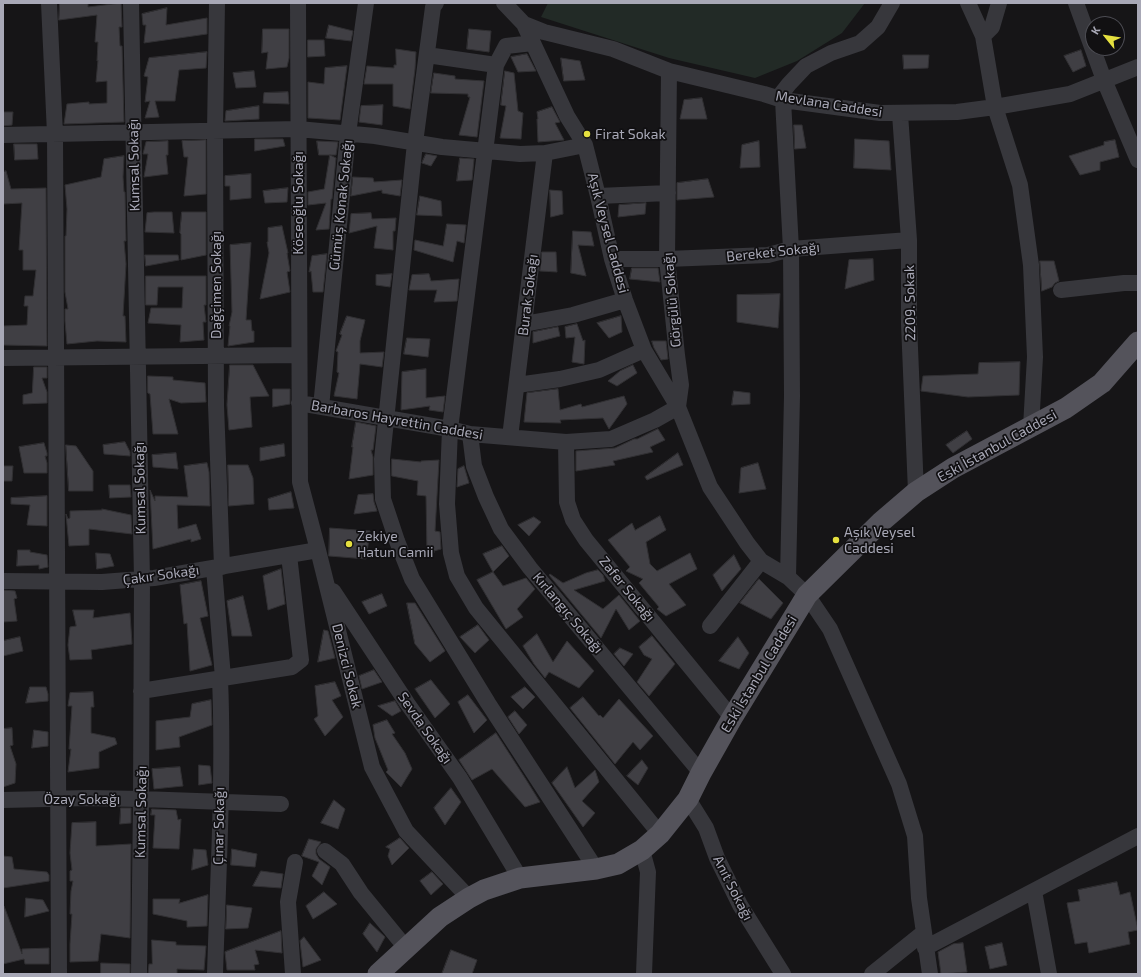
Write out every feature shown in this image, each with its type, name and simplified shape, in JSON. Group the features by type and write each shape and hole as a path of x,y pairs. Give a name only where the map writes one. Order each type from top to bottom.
{"main road":[{"name":"Eski İstanbul Caddesi","path":"378,974 440,917 484,890 520,878 596,869 618,864 642,850 660,834 688,799 732,718 807,595 881,522 916,492 953,468 1066,408 1102,383 1138,342"}],"street":[{"path":"49,3 55,134 59,974"},
{"name":"Kumsal Sokağı","path":"131,3 142,579 139,974"},
{"name":"Dağçimen Sokağı","path":"217,3 215,131 216,356 218,567 222,678"},
{"name":"Köseoğlu Sokağı","path":"298,3 299,403"},
{"name":"Gümüş Konak Sokağı","path":"321,407 348,134 366,3"},
{"path":"436,3 434,7 415,142 382,459 383,499 396,541 412,579 488,703 596,869"},
{"name":"Aşık Veysel Caddesi","path":"504,3 524,24 567,116 585,145 612,259 625,300 644,350 678,407 710,487 747,543 761,561 788,577 807,595 830,629 899,784 915,836 919,898 924,941 930,974"},
{"path":"788,577 792,396 791,249 780,99 789,84 806,66 831,53 860,43 878,28 892,3"},
{"path":"968,3 983,36 995,107 1020,185 1031,265 1035,357 1030,427"},
{"path":"983,36 992,27 999,3"},
{"path":"1076,3 1104,80 1138,160"},
{"name":"Mevlana Caddesi","path":"524,24 544,32 613,49 669,71 780,99 880,113 900,114 957,112 1070,94 1138,67"},
{"path":"533,43 506,46 496,65 450,430 447,504 450,553 457,576 476,608 660,834"},
{"path":"427,55 496,65"},
{"name":"Görgülü Sokağı","path":"669,71 667,259 681,385 678,407"},
{"name":"2209. Sokak","path":"900,114 909,240 909,324 916,492"},
{"path":"3,135 298,129 520,154 545,153 585,145"},
{"name":"Burak Sokağı","path":"510,437 545,153"},
{"path":"598,196 668,193"},
{"name":"Bereket Sokağı","path":"612,259 667,259 768,255 791,249 909,240"},
{"path":"1061,290 1124,283 1138,283"},
{"path":"524,324 573,315 625,300"},
{"path":"517,385 560,379 599,370 644,350"},
{"path":"3,358 299,356"},
{"name":"Barbaros Hayrettin Caddesi","path":"299,403 470,434 566,442 611,439 655,420 678,407"},
{"name":"Denizci Sokak","path":"299,403 300,482 326,580 372,767 406,831 469,898"},
{"name":"Kırlangıç Sokağı","path":"470,434 474,466 486,498 501,529 530,568 701,773"},
{"name":"Zafer Sokağı","path":"566,442 567,502 573,520 586,540 732,718"},
{"name":"Çakır Sokağı","path":"3,581 102,582 142,579 318,550"},
{"path":"142,691 292,667 301,660 289,555"},
{"path":"710,626 761,561"},
{"name":"Sevda Sokağı","path":"326,580 402,696 460,778 520,878"},
{"name":"Çınar Sokağı","path":"215,974 222,678"},
{"name":"Özay Sokağı","path":"3,800 141,799 281,804"},
{"name":"Anıt Sokağı","path":"688,799 706,828 717,858 740,905 783,974"},
{"path":"872,974 924,941 1034,891 1138,836"},
{"path":"642,850 648,872 644,974"},
{"path":"325,851 342,864 361,893 406,948"},
{"path":"293,974 288,902 295,862"},
{"path":"1034,891 1048,974"}],"shaded area":[{"path":"548,3 865,3 842,33 797,61 755,78 669,58 541,17"}],"building":[{"path":"60,3 88,3 88,7 121,3 122,27 119,27 120,46 122,46 124,122 64,124 67,104 89,102 89,104 107,103 107,81 96,82 98,60 97,61 98,42 95,42 97,15 59,20"},
{"path":"167,8 166,25 207,18 207,34 144,43 146,25 143,25 142,14"},
{"path":"329,25 353,31 351,41 326,38"},
{"path":"263,29 289,29 289,58 287,67 266,69 268,52 262,53"},
{"path":"469,29 491,31 489,52 467,49"},
{"path":"308,40 324,40 325,56 308,57"},
{"path":"396,49 416,52 410,109 393,106 393,84 364,84 367,66 394,68 394,65 396,65"},
{"path":"1081,50 1086,66 1073,72 1064,56"},
{"path":"207,52 206,68 179,70 175,101 155,101 159,117 145,118 150,101 145,102 148,77 144,76 149,58"},
{"path":"527,54 536,71 518,72 511,57"},
{"path":"903,55 929,55 928,68 904,69"},
{"path":"561,58 580,61 585,80 564,81"},
{"path":"347,66 340,120 308,118 308,82 324,84 325,68"},
{"path":"254,71 256,87 236,88 233,73"},
{"path":"505,71 514,73 518,111 523,113 521,139 500,138 506,106 501,105"},
{"path":"434,73 455,76 455,79 484,81 477,137 459,135 470,97 468,97 468,94 431,93"},
{"path":"288,92 289,104 263,103 264,93"},
{"path":"702,98 707,119 680,119 684,100"},
{"path":"383,105 382,125 359,122 361,106"},
{"path":"259,106 259,119 225,121 226,111"},
{"path":"552,107 560,122 555,123 564,140 538,142 537,112"},
{"path":"3,112 13,112 12,125 3,126"},
{"path":"794,125 802,125 806,148 795,149"},
{"path":"255,139 283,139 285,146 255,151"},
{"path":"855,139 889,141 891,170 854,168"},
{"path":"206,140 206,194 184,196 188,157 184,157 182,141"},
{"path":"1115,140 1119,157 1100,162 1100,170 1080,175 1069,156 1104,145 1104,142"},
{"path":"168,141 168,155 166,155 168,174 144,177 148,154 143,154 146,142"},
{"path":"317,141 338,142 336,155 319,155"},
{"path":"759,141 760,167 740,168 742,145"},
{"path":"14,144 37,144 38,159 15,160"},
{"path":"426,154 437,156 431,166 422,163"},
{"path":"330,155 336,158 329,229 316,230 326,203 308,205 308,192 324,189"},
{"path":"124,156 123,177 125,192 126,241 124,241 126,264 123,316 125,316 126,342 97,341 67,344 65,321 65,309 68,309 65,292 65,236 67,209 65,185 101,177 104,159"},
{"path":"460,158 474,159 472,180 457,181"},
{"path":"6,171 11,189 46,188 47,346 3,345 3,326 27,325 28,306 24,306 25,296 33,296 36,270 23,270 23,250 19,250 22,203 3,204 3,172"},
{"path":"251,174 251,198 230,200 230,186 225,186 225,176"},
{"path":"353,177 373,178 374,182 402,180 400,196 382,193 382,190 351,196"},
{"path":"708,179 714,197 677,200 677,183"},
{"path":"288,188 287,202 265,203 263,191"},
{"path":"550,190 562,191 563,214 551,217"},
{"path":"420,196 441,201 442,216 417,215"},
{"path":"646,203 645,214 618,217 619,205"},
{"path":"172,212 174,233 145,232 147,213"},
{"path":"182,212 206,212 206,255 181,260 180,233"},
{"path":"371,213 372,219 396,218 395,231 393,231 393,250 374,248 377,226 349,233 351,214"},
{"path":"447,224 466,225 464,243 457,241 453,262 414,250 415,240 443,246"},
{"path":"282,226 288,253 290,271 287,272 290,292 260,299 269,253 267,242 268,228"},
{"path":"573,231 591,232 594,246 578,245 586,276 571,273"},
{"path":"251,243 246,320 251,320 252,331 254,331 254,342 228,346 229,326 232,312 230,245"},
{"path":"542,252 556,252 557,272 540,271"},
{"path":"327,254 323,292 313,292 311,271 309,272 312,256"},
{"path":"145,255 178,255 179,260 146,266"},
{"path":"873,259 874,280 845,289 849,260"},
{"path":"1040,261 1054,261 1059,281 1052,287 1042,291"},
{"path":"632,268 658,268 660,282 630,279"},
{"path":"392,274 390,287 376,285 376,275"},
{"path":"429,274 431,281 459,279 457,301 434,302 437,290 409,290 412,275"},
{"path":"146,276 206,276 206,305 204,305 206,322 203,322 204,340 180,342 181,325 148,323 151,308 182,308 183,287 158,287 157,305 146,305"},
{"path":"780,294 778,328 737,322 737,295"},
{"path":"347,316 365,320 360,341 360,353 384,352 382,367 360,364 357,399 334,396 339,373 337,372 338,352 336,351 342,335 340,334"},
{"path":"621,316 622,332 609,338 597,323"},
{"path":"577,324 583,341 585,340 584,364 572,362 575,337 566,338 565,327"},
{"path":"558,327 560,336 533,343 533,332"},
{"path":"407,338 430,339 428,357 404,354"},
{"path":"652,341 666,341 668,359 661,360"},
{"path":"1020,362 1019,395 968,397 921,391 923,376 978,374 979,363"},
{"path":"230,365 253,365 269,396 250,397 252,427 229,430 227,405"},
{"path":"633,365 637,373 617,386 608,381 620,371"},
{"path":"34,367 47,367 47,378 42,378 47,392 47,403 23,404 23,395 32,393"},
{"path":"426,369 426,398 445,396 443,412 429,410 430,406 401,410 402,372"},
{"path":"148,376 173,377 173,380 205,383 206,402 181,403 169,399 178,434 153,434 150,394 148,393"},
{"path":"273,389 290,389 290,404 273,407"},
{"path":"558,389 560,410 581,404 582,407 624,396 627,404 609,429 603,418 560,420 561,423 524,422 527,393"},
{"path":"734,391 750,393 750,404 732,405"},
{"path":"356,422 376,426 373,450 371,450 373,457 373,475 349,479 352,447"},
{"path":"658,429 665,440 650,447 653,452 613,461 615,465 576,471 576,451 615,448"},
{"path":"967,431 972,439 953,453 946,445"},
{"path":"125,442 130,452 130,456 104,454 103,445"},
{"path":"44,443 47,453 47,456 45,456 47,473 24,473 19,447"},
{"path":"284,444 285,456 260,461 260,448"},
{"path":"66,445 76,446 93,471 93,491 69,491"},
{"path":"176,453 178,469 153,467 152,455"},
{"path":"678,453 683,465 647,480 645,477"},
{"path":"392,459 421,462 439,460 435,531 440,532 441,549 434,551 434,553 427,553 426,496 417,495 418,481 392,476"},
{"path":"207,463 209,472 210,506 177,505 178,529 196,524 201,539 191,542 191,539 153,549 150,490 155,501 155,496 188,497 184,466"},
{"path":"758,463 766,489 739,493 741,468"},
{"path":"228,465 248,465 253,478 254,504 229,506"},
{"path":"3,466 13,466 12,481 3,481"},
{"path":"464,466 469,483 457,487 458,469"},
{"path":"109,485 130,485 131,497 110,498"},
{"path":"291,492 294,508 269,510 268,499"},
{"path":"373,494 377,511 354,514 358,495"},
{"path":"47,496 47,526 27,525 30,505 11,504 11,498"},
{"path":"102,509 131,515 132,534 89,529 89,545 69,546 66,514 68,519 70,518 70,511"},
{"path":"660,516 666,530 646,542 650,564 657,571 690,553 697,569 669,584 686,605 666,616 657,609 659,607 639,583 643,579 626,571 630,567 608,540 632,523 635,530"},
{"path":"534,517 541,522 529,536 518,525"},
{"name":"Zekiye Hatun Camii","path":"330,528 370,531 366,559 329,556"},
{"path":"502,546 509,556 493,572 483,554"},
{"path":"18,550 30,550 30,552 47,555 48,567 39,569 39,565 17,566"},
{"path":"96,553 110,554 114,566 97,569"},
{"path":"734,555 741,569 722,591 713,575"},
{"path":"281,569 285,604 268,610 263,576"},
{"path":"598,570 603,575 605,581 574,590 603,609 619,595 640,621 629,630 616,609 601,638 549,575 550,574 563,583 586,573"},
{"path":"493,572 503,586 526,578 535,589 517,609 523,617 506,629 477,580"},
{"path":"759,579 783,603 771,619 740,603"},
{"path":"201,581 208,616 200,618 212,665 190,671 187,623 184,624 180,585"},
{"path":"3,590 15,591 17,598 14,599 17,621 3,622"},
{"path":"382,594 387,606 369,614 362,602"},
{"path":"243,596 252,636 232,636 227,601"},
{"path":"407,603 415,603 445,651 430,662 415,644"},
{"path":"73,610 94,610 93,618 130,613 132,644 91,650 92,659 70,660 68,645 70,627 76,626"},
{"path":"478,625 489,640 475,653 460,637"},
{"path":"324,630 328,631 335,658 318,662"},
{"path":"537,634 553,662 567,641 594,671 579,688 549,672 545,678 534,664 523,646"},
{"path":"652,636 675,664 649,696 637,682 652,659 644,655 639,647"},
{"path":"20,637 23,651 3,656 3,641"},
{"path":"738,637 749,653 739,669 719,661"},
{"path":"620,648 633,654 624,666 614,654"},
{"path":"374,670 382,682 362,689 359,676"},
{"path":"431,680 450,704 435,718 415,689"},
{"path":"335,682 341,696 332,700 343,717 325,736 314,719 318,716 315,686"},
{"path":"30,687 46,687 48,701 26,703"},
{"path":"525,687 535,697 523,709 511,697"},
{"path":"93,692 94,707 91,707 91,733 115,738 117,744 99,752 99,768 68,772 71,749 69,749 72,706 68,706 70,693"},
{"path":"468,695 487,720 474,733 458,702"},
{"path":"583,697 599,716 600,715 603,718 619,699 653,736 640,750 633,742 615,764 570,708"},
{"path":"211,700 212,725 179,737 180,747 156,750 156,721 190,717 192,704"},
{"path":"395,701 401,711 392,716 378,706"},
{"path":"515,711 527,725 519,734 508,717"},
{"path":"387,720 395,733 392,734 405,753 412,769 401,787 386,772 388,770 375,738 373,725"},
{"path":"12,728 13,745 10,746 16,764 15,783 3,787 3,729"},
{"path":"34,730 48,732 48,746 32,748"},
{"path":"496,733 540,802 525,807 492,769 472,780 459,760"},
{"path":"642,760 648,768 638,785 627,776"},
{"path":"199,765 210,766 212,783 199,785"},
{"path":"180,767 183,786 154,789 152,769"},
{"path":"567,767 575,788 595,770 599,782 582,801 595,813 583,827 552,783"},
{"path":"451,788 461,802 445,825 434,808"},
{"path":"334,800 345,809 338,829 321,823"},
{"path":"121,808 131,808 131,823 120,824"},
{"path":"152,809 176,810 178,820 181,819 179,849 153,848 155,815 151,815"},
{"path":"96,822 96,846 131,844 130,938 101,934 98,961 70,962 72,914 70,914 73,881 70,881 70,871 72,870 70,853 72,823"},
{"path":"400,838 409,848 392,865 388,856 390,849 386,847"},
{"path":"309,839 321,842 316,849 316,854 319,859 330,867 322,885 312,876 319,862 302,856"},
{"path":"194,849 206,850 208,865 192,870"},
{"path":"232,849 257,854 255,867 231,865"},
{"path":"3,856 12,857 14,869 47,872 49,875 49,881 3,888"},
{"path":"261,871 283,874 281,888 253,886"},
{"path":"432,872 443,884 431,895 420,881"},
{"path":"1117,882 1120,895 1130,892 1138,930 1128,932 1130,944 1089,953 1087,942 1075,944 1067,903 1080,901 1078,890"},
{"path":"324,892 337,904 313,919 306,906"},
{"path":"208,895 207,926 187,927 187,921 153,914 153,899 180,899 179,903"},
{"path":"26,898 43,900 49,911 25,917"},
{"path":"227,905 252,908 248,928 226,929"},
{"path":"3,906 22,954 22,949 49,948 49,964 25,964 24,959 3,964"},
{"path":"370,923 385,937 377,952 363,934"},
{"path":"281,931 282,953 255,950 259,964 254,965 255,970 227,970 225,952"},
{"path":"304,937 321,960 303,967 300,941"},
{"path":"152,940 176,942 176,945 206,946 204,970 177,969 177,974 148,974 149,964 152,964"},
{"path":"963,943 967,972 941,974 938,952 953,944"},
{"path":"1002,943 1007,965 990,969 985,947"},
{"path":"451,950 477,960 472,974 442,974"},
{"path":"101,963 130,964 130,974 101,974"}],"place":[{"name":"Firat Sokak","path":"587,134"},
{"name":"Aşık Veysel Caddesi","path":"836,540"},
{"name":"Zekiye Hatun Camii","path":"349,544"}]}
